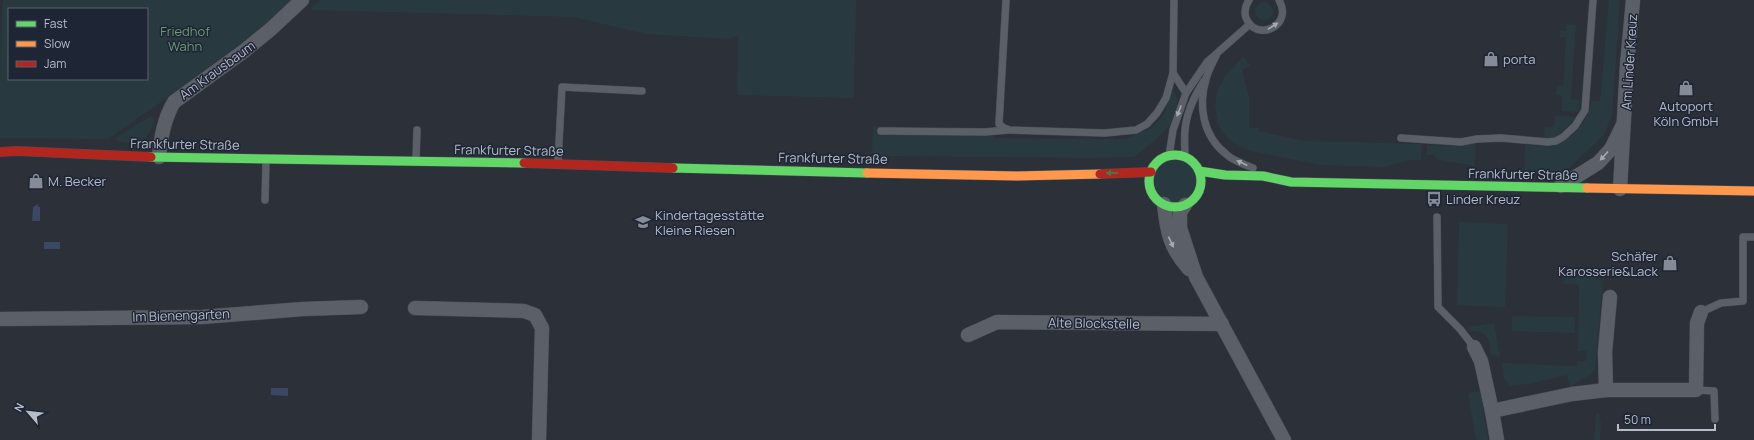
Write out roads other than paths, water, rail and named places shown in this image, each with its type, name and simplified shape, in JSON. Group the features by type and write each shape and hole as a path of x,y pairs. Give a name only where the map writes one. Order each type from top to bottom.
{"main road":[{"name":"Frankfurter Straße","path":"0,152 159,157 558,164 661,168 1017,176 1151,172"},
{"path":"1177,155 1185,157 1196,165 1199,171 1201,180 1199,190 1196,196 1185,205 1175,207 1164,204 1158,200 1151,189 1149,183 1151,172 1158,162 1169,156 1177,155"},
{"name":"Frankfurter Straße","path":"1199,171 1225,175 1264,176 1291,182 1754,192"},
{"name":"Frankfurter Straße","path":"1017,176 1095,184"},
{"name":"Frankfurter Straße","path":"1269,189 1291,182"},
{"path":"1138,188 1151,189"},
{"path":"1199,190 1212,188"}],"street":[{"name":"Am Krausbaum","path":"159,157 161,133 168,112 174,102 271,30 302,0"},
{"name":"Am Linder Kreuz","path":"1620,189 1627,65 1633,0"},
{"name":"Am Linder Kreuz","path":"1560,188 1598,163 1611,149 1624,123"},
{"path":"1164,204 1166,228 1176,252 1196,277 1284,440"},
{"path":"1185,205 1180,212 1180,228 1196,277"},
{"path":"1606,390 1605,345 1610,297"},
{"name":"Im Bienengarten","path":"0,320 202,316 361,306"},
{"path":"415,308 524,311 535,315 542,328 539,440"},
{"path":"1492,411 1572,394 1606,390 1696,390 1697,322 1700,312"},
{"name":"Alte Blockstelle","path":"968,335 997,322 1222,324"},
{"path":"1474,347 1481,361 1497,440"}],"lane":[{"path":"1006,0 1000,124 1004,128 1010,130"},
{"path":"882,131 985,132 1010,130 1104,133 1136,130 1147,124 1158,113 1166,98 1173,73 1174,0"},
{"path":"1249,0 1245,9 1245,14 1250,24 1260,30 1266,30 1276,26 1282,16 1282,5 1279,0"},
{"path":"1401,138 1461,142 1477,139 1501,138 1548,142 1556,141 1563,137 1575,126 1585,110 1593,0"},
{"path":"1169,156 1173,130 1186,93 1207,62 1216,56 1250,24"},
{"path":"1185,157 1185,131 1189,114 1197,92 1206,78 1216,56"},
{"path":"1173,73 1186,93"},
{"path":"1206,78 1202,96 1202,112 1206,128 1214,143 1226,155 1243,164 1291,182"},
{"path":"558,164 562,87 642,91"},
{"path":"416,161 417,130"},
{"path":"265,200 266,159"},
{"path":"1436,217 1438,307 1460,329 1474,347"},
{"path":"1700,312 1721,303 1743,301 1743,237 1754,237"},
{"path":"1696,390 1714,391 1715,419"}],"water":[{"path":"38,204 38,207 40,207 40,221 32,221 33,207"},
{"path":"44,242 60,242 60,249 44,249"},
{"path":"271,388 288,388 288,396 271,395"}],"place":[{"name":"porta","path":"1491,59"},
{"name":"Autoport Köln GmbH","path":"1686,88"},
{"name":"M. Becker","path":"36,181"},
{"name":"Linder Kreuz","path":"1434,199"},
{"name":"Kindertagesstätte Kleine Riesen","path":"643,222"},
{"name":"Schäfer Karosserie&Lack","path":"1670,263"}],"park label":[{"name":"Friedhof Wahn","path":"185,38"}]}
